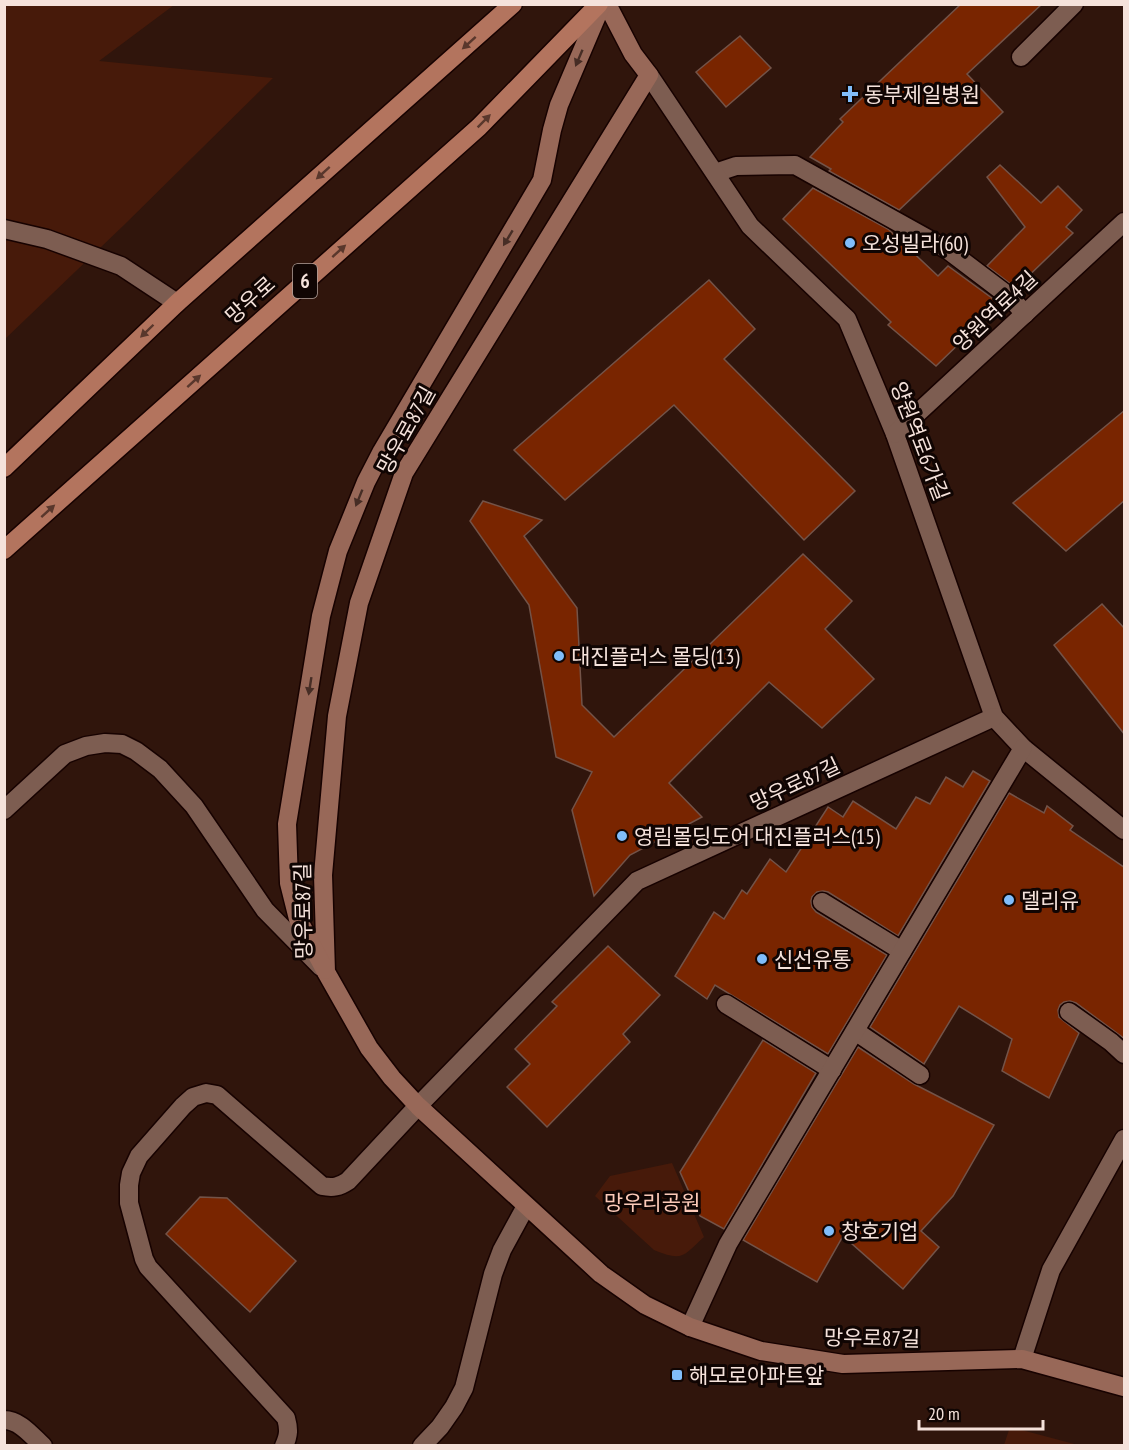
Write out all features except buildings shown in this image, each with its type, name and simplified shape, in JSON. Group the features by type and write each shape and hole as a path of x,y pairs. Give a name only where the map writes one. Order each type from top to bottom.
{"main road":[{"path":"4,468 177,303 513,4"},
{"name":"망우로","path":"4,550 478,127 600,4"}],"street":[{"name":"망우로87길","path":"600,4 559,105 542,180 382,451 366,482 338,551 321,616 287,824 289,883 298,919 369,1048 392,1078 418,1106 601,1274 645,1305 690,1327 761,1351 843,1364 1022,1359 1125,1387"},
{"path":"607,4 633,54 649,75"},
{"path":"1021,57 1074,4"},
{"name":"망우로87길","path":"326,972 323,875 337,716 359,603 404,473 649,75"},
{"name":"양원역로6가길","path":"649,75 750,225 847,318 895,434 994,717 1023,748 1125,830"},
{"path":"715,173 736,166 795,165 948,250 1010,297 1025,314"},
{"name":"양원역로4길","path":"895,434 1125,222"},
{"path":"4,229 47,238 121,266 177,303"},
{"name":"망우로87길","path":"418,1106 637,881 994,717"},
{"path":"4,810 65,754 96,744 122,744 129,747 160,769 194,806 265,910 326,972"},
{"path":"690,1327 729,1244 1023,748"},
{"path":"822,902 902,951"},
{"path":"726,1004 832,1070"},
{"path":"1069,1012 1125,1054"},
{"path":"855,1031 920,1075"},
{"path":"284,1446 289,1428 286,1418 148,1267 129,1203 131,1173 139,1156 183,1106 193,1098 206,1093 217,1095 322,1186 339,1187 348,1181 418,1106"},
{"path":"1022,1359 1051,1270 1125,1139"},
{"path":"422,1446 440,1427 464,1388 492,1274 526,1206"},
{"path":"4,1420 12,1420 21,1425 43,1446"}],"green space":[{"path":"5,5 174,5 99,61 273,78 5,339"},
{"name":"망우리공원","path":"672,1163 704,1237 687,1253 677,1256 654,1250 595,1196 610,1176"},
{"path":"1010,1427 1078,1445 1004,1445"}],"place":[{"name":"동부제일병원","path":"850,94"},
{"name":"오성빌라(60)","path":"850,243"},
{"name":"대진플러스 몰딩(13)","path":"559,656"},
{"name":"영림몰딩도어 대진플러스(15)","path":"622,836"},
{"name":"델리유","path":"1009,900"},
{"name":"신선유통","path":"762,959"},
{"name":"창호기업","path":"829,1231"},
{"name":"해모로아파트앞","path":"677,1375"}]}
